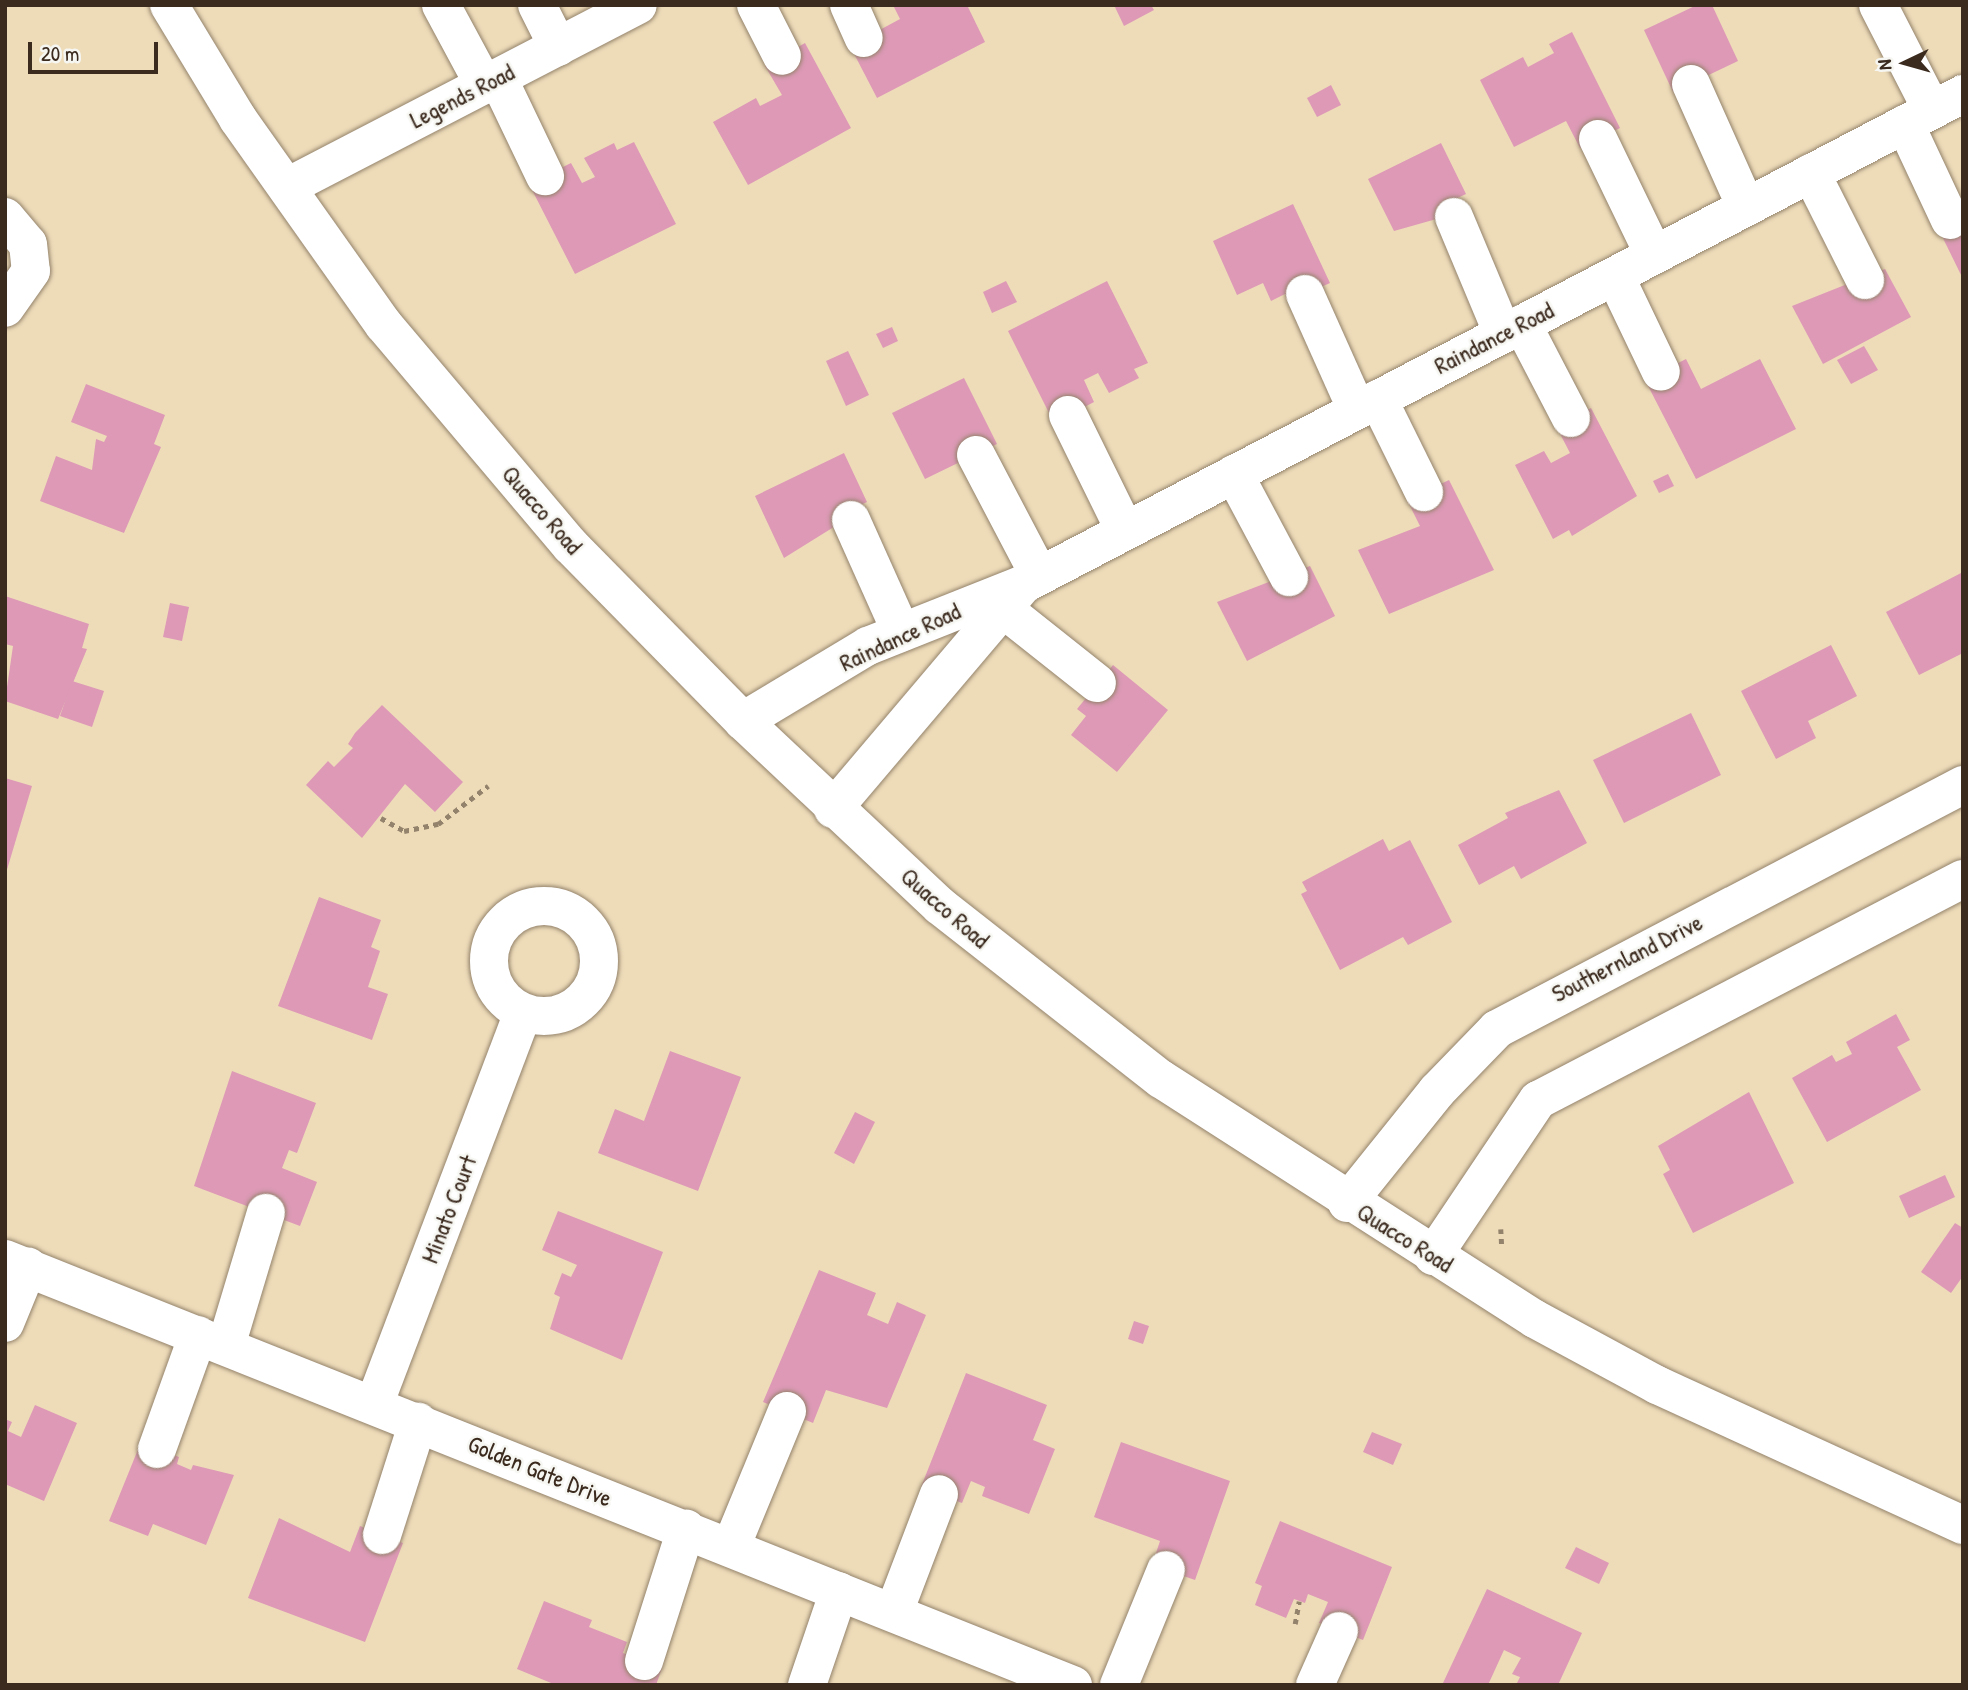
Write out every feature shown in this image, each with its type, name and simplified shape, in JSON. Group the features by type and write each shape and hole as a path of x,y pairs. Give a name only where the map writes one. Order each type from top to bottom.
{"street":[{"name":"Quacco Road","path":"169,5 287,187 384,325 571,545 833,809 986,945 1150,1071 1347,1203 1433,1256 1657,1385 1963,1525"},
{"path":"441,5 491,82 545,176"},
{"path":"537,5 558,47"},
{"name":"Legends Road","path":"287,187 638,5"},
{"path":"756,5 782,56"},
{"path":"1878,5 1933,109 1950,220"},
{"path":"1691,83 1746,207"},
{"name":"Raindance Road","path":"743,721 901,632 1024,590 1125,531 1933,109"},
{"path":"1598,139 1654,255"},
{"path":"1811,173 1865,280"},
{"path":"1454,217 1512,329 1571,418"},
{"path":"5,218 27,244 31,271 5,308"},
{"path":"1615,276 1661,372"},
{"path":"1306,294 1367,404 1424,492"},
{"path":"1068,415 1125,531"},
{"path":"976,455 1024,590 1097,683"},
{"path":"1234,474 1289,577"},
{"path":"851,520 901,632"},
{"name":"Raindance Road","path":"833,809 1024,590"},
{"name":"Southernland Drive","path":"1347,1203 1437,1091 1497,1029 1963,785"},
{"path":"1433,1256 1538,1100 1963,879"},
{"name":"Minato Court","path":"374,1405 523,1013"},
{"path":"157,1449 212,1341 266,1213"},
{"path":"5,1323 16,1263"},
{"name":"Golden Gate Drive","path":"16,1263 894,1612 1001,1671 1073,1685"},
{"path":"731,1547 786,1411"},
{"path":"382,1535 418,1422"},
{"path":"894,1612 939,1494"},
{"path":"644,1661 686,1529"},
{"path":"1119,1685 1166,1570"},
{"path":"807,1685 839,1591"},
{"path":"1315,1685 1339,1631"}],"path":[{"path":"382,818 404,831 438,824 488,786"}],"building":[{"path":"893,5 967,5 985,42 877,98 850,46 900,19"},
{"path":"1114,5 1151,5 1154,10 1124,26"},
{"path":"1697,5 1712,5 1738,61 1673,92 1644,30"},
{"path":"1572,32 1620,128 1580,148 1566,121 1514,147 1480,80 1523,57 1528,67 1554,53 1549,44"},
{"path":"805,43 851,128 748,185 713,122 756,98 760,106 782,95 765,66"},
{"path":"1331,85 1341,105 1317,117 1307,98"},
{"path":"634,142 676,224 575,274 529,184 571,163 582,183 595,177 584,158 614,143 617,150"},
{"path":"1441,143 1466,194 1436,208 1440,218 1394,231 1368,179"},
{"path":"1293,204 1330,283 1288,302 1285,294 1271,301 1263,283 1237,295 1213,241"},
{"path":"1963,214 1963,279 1937,226"},
{"path":"1885,269 1911,317 1823,364 1792,306"},
{"path":"1006,281 1017,302 992,313 983,292"},
{"path":"1107,281 1148,363 1134,369 1139,378 1109,393 1098,373 1084,380 1094,402 1054,423 1008,331"},
{"path":"892,327 898,341 883,348 876,334"},
{"path":"1864,346 1878,370 1851,384 1837,360"},
{"path":"848,351 869,395 846,406 826,361"},
{"path":"1686,359 1701,389 1760,359 1796,429 1696,479 1645,380"},
{"path":"964,378 997,444 925,479 892,413"},
{"path":"86,384 165,415 154,444 161,447 124,533 40,501 56,456 92,470 96,439 104,442 107,436 71,422"},
{"path":"1591,408 1637,496 1572,536 1569,530 1553,539 1515,465 1544,451 1551,463 1570,453 1556,426"},
{"path":"844,453 867,502 833,518 837,525 784,558 755,496"},
{"path":"1668,474 1674,486 1659,493 1653,481"},
{"path":"1449,480 1494,570 1389,614 1358,550 1420,526 1407,500"},
{"path":"1310,566 1335,616 1247,661 1217,602"},
{"path":"1963,572 1963,653 1919,675 1886,612"},
{"path":"5,596 89,624 82,648 87,649 58,719 5,701 13,646 5,644"},
{"path":"170,603 189,607 182,641 163,637"},
{"path":"1831,645 1857,696 1808,721 1816,738 1776,759 1741,691"},
{"path":"1113,665 1168,710 1117,772 1071,735 1086,716 1077,709"},
{"path":"72,681 104,691 92,727 60,716"},
{"path":"382,705 463,782 435,812 405,784 362,838 306,785 328,761 334,767 353,748 348,744 355,733"},
{"path":"1691,713 1721,775 1624,823 1593,760"},
{"path":"5,778 32,786 6,873 5,873"},
{"path":"1559,790 1587,843 1521,879 1514,866 1479,885 1458,845 1508,818 1505,813"},
{"path":"1383,839 1389,851 1410,840 1452,922 1408,945 1403,937 1340,970 1301,894 1307,891 1302,882"},
{"path":"319,897 381,920 371,947 380,951 368,987 388,994 372,1040 278,1006"},
{"path":"1896,1014 1910,1040 1897,1047 1921,1090 1827,1142 1792,1078 1832,1055 1836,1062 1852,1054 1846,1042"},
{"path":"670,1051 741,1077 698,1191 598,1153 615,1109 644,1121"},
{"path":"232,1071 316,1103 297,1153 289,1150 282,1168 317,1182 300,1226 194,1186"},
{"path":"1749,1092 1794,1183 1693,1233 1663,1174 1670,1170 1658,1146"},
{"path":"855,1112 875,1122 854,1164 834,1153"},
{"path":"1945,1175 1955,1197 1909,1218 1899,1196"},
{"path":"558,1211 663,1252 622,1360 550,1329 560,1297 554,1294 562,1273 571,1277 577,1265 542,1250"},
{"path":"1955,1223 1963,1228 1963,1276 1951,1293 1921,1272"},
{"path":"819,1270 876,1293 867,1315 888,1324 897,1302 926,1315 887,1408 826,1390 813,1423 763,1402"},
{"path":"1134,1321 1149,1326 1143,1344 1128,1339"},
{"path":"966,1373 1047,1405 1033,1440 1055,1449 1029,1514 982,1496 985,1487 971,1481 962,1503 921,1487"},
{"path":"35,1405 77,1423 44,1501 5,1484 5,1419 12,1422 8,1431 21,1437"},
{"path":"1372,1432 1402,1444 1393,1465 1363,1452"},
{"path":"141,1442 179,1457 177,1464 191,1470 193,1465 234,1475 206,1545 153,1524 148,1536 109,1521"},
{"path":"1121,1442 1230,1481 1195,1580 1152,1565 1160,1541 1094,1517"},
{"path":"279,1518 350,1552 360,1526 403,1543 365,1642 248,1598"},
{"path":"1280,1521 1392,1567 1363,1640 1319,1623 1328,1602 1308,1594 1305,1603 1294,1599 1286,1618 1255,1605 1262,1586 1255,1583"},
{"path":"1576,1547 1609,1563 1599,1584 1565,1568"},
{"path":"1487,1589 1582,1633 1558,1685 1516,1685 1520,1677 1512,1674 1521,1658 1504,1650 1488,1685 1443,1683"},
{"path":"544,1601 592,1620 589,1627 627,1642 623,1653 662,1668 656,1685 556,1685 517,1669"}]}
